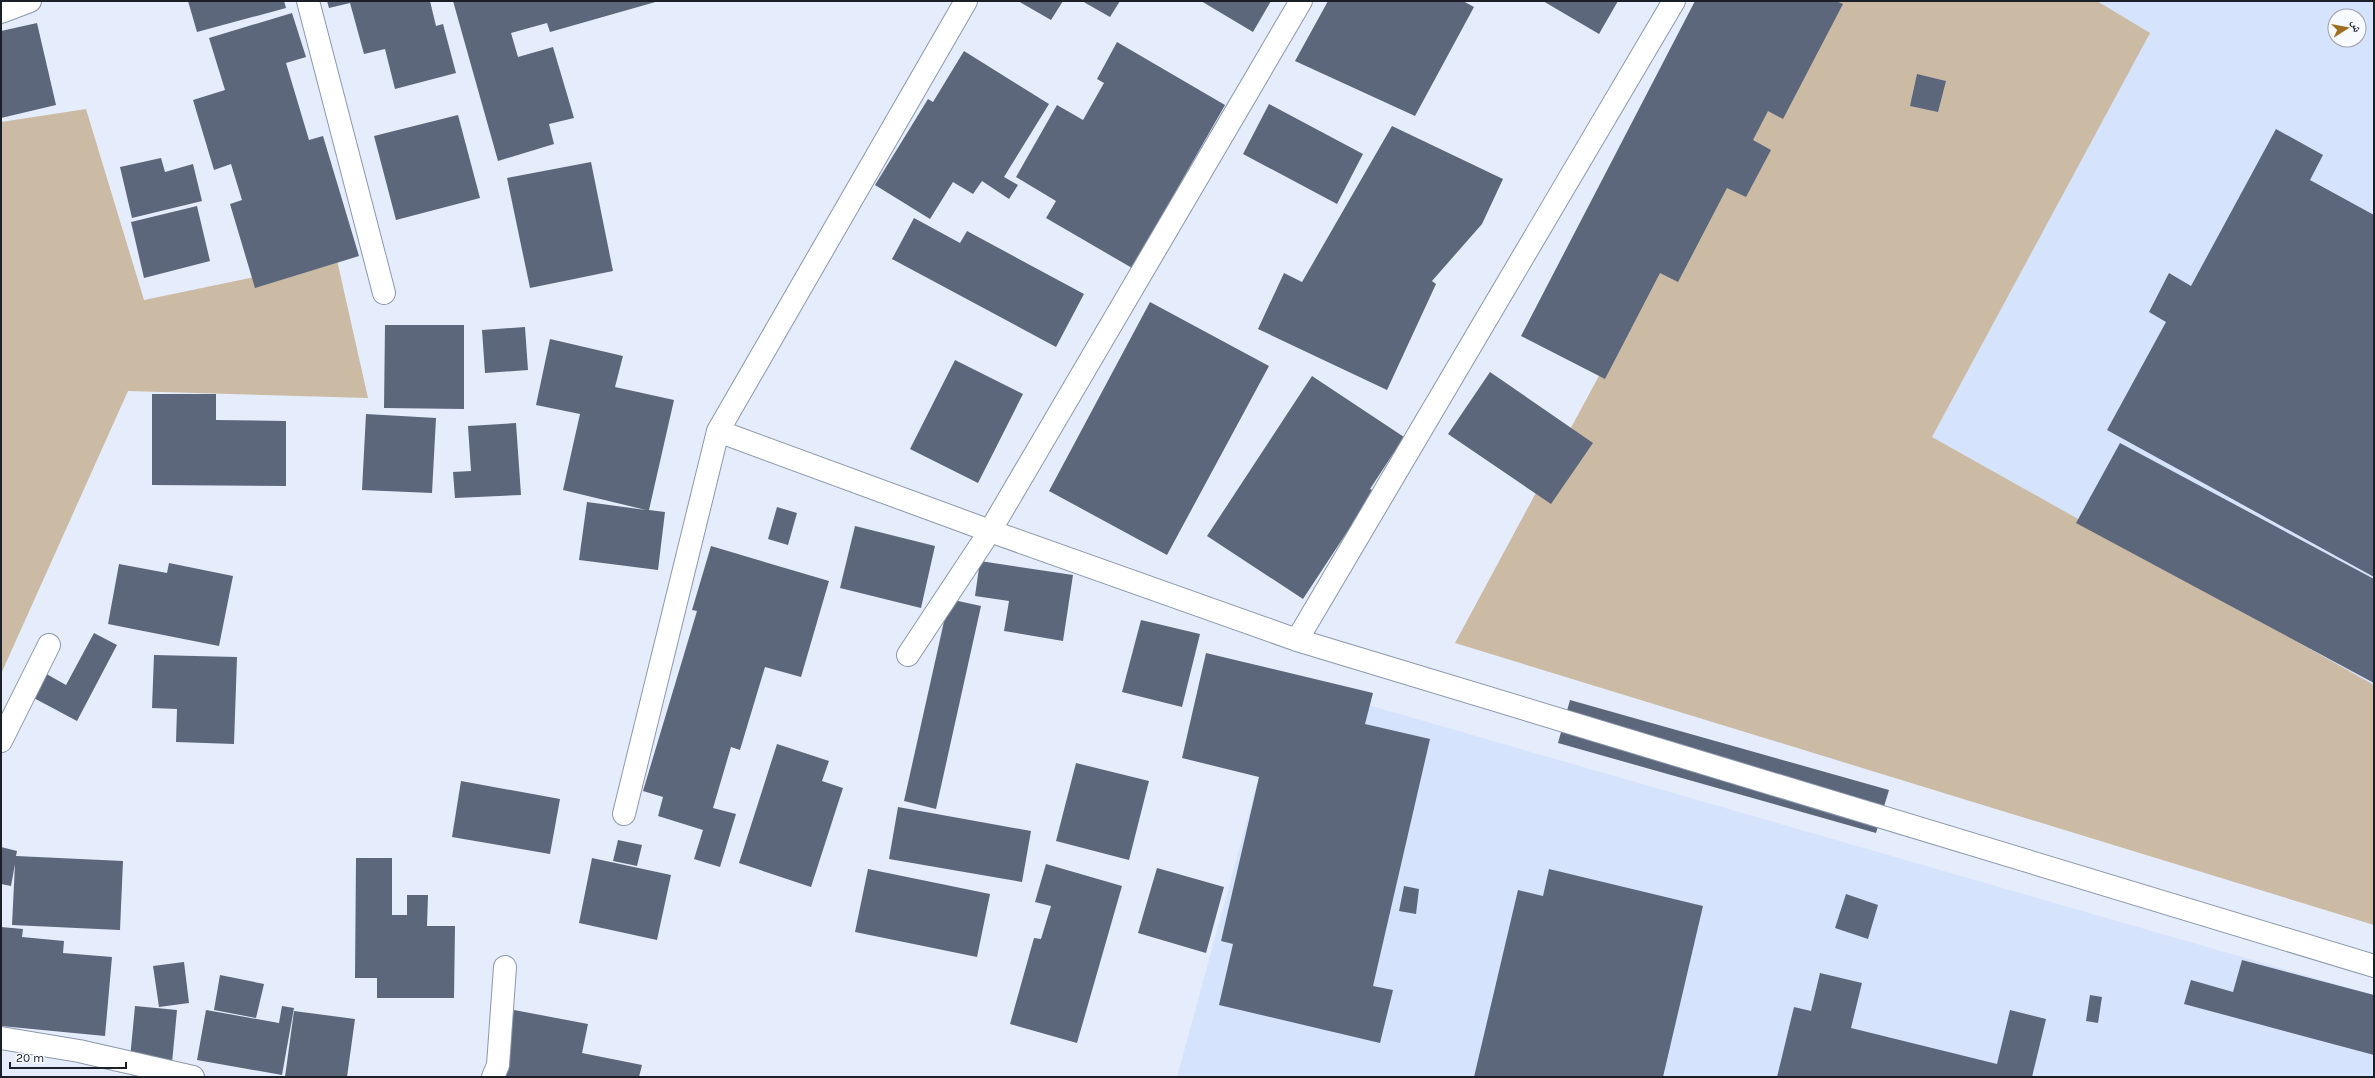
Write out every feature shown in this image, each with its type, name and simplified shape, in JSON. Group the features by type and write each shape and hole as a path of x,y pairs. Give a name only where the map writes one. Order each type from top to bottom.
{"street":[{"path":"1,12 30,1"},
{"path":"308,1 384,293"},
{"path":"624,814 718,430 966,1"},
{"path":"908,655 990,531 1301,1"},
{"path":"1297,640 1674,1"},
{"path":"718,430 990,531 1297,640 2374,966"},
{"path":"1,741 49,646"},
{"path":"493,1077 498,1065 505,967"},
{"path":"1,1038 79,1051 194,1077"}],"shaded area":[{"path":"1801,1 2097,1 2150,33 1932,437 2374,685 2374,925 1455,643"},
{"path":"2097,1 2374,1 2374,685 1932,437 2149,33"},
{"path":"86,109 144,300 337,260 368,398 128,391 1,674 1,122"},
{"path":"1285,681 2374,995 2374,1077 1177,1077"}],"building":[{"path":"188,1 284,1 286,8 197,32"},
{"path":"327,1 430,1 436,26 443,24 456,73 395,89 385,49 364,54 350,3 329,8"},
{"path":"453,1 659,1 550,32 547,23 511,33 518,57 553,47 574,118 549,124 554,144 498,161"},
{"path":"1018,1 1063,1 1051,20"},
{"path":"1082,1 1120,1 1110,17"},
{"path":"1201,1 1271,1 1253,32"},
{"path":"1328,1 1463,1 1474,7 1415,116 1295,61"},
{"path":"1543,1 1618,1 1599,34"},
{"path":"1695,1 1836,1 1843,4 1783,119 1768,111 1753,140 1771,150 1746,197 1727,188 1678,282 1660,273 1605,379 1521,336"},
{"path":"292,13 306,57 286,63 309,140 323,136 359,256 255,288 230,204 242,200 231,164 214,170 193,100 225,90 209,38"},
{"path":"37,23 56,105 1,118 1,31"},
{"path":"1117,42 1225,105 1132,268 1046,218 1056,201 1016,177 1057,105 1083,120 1104,83 1097,79"},
{"path":"964,51 1049,104 1004,177 1018,185 1009,199 982,181 973,194 953,182 930,219 875,185 928,99 933,102"},
{"path":"1917,74 1946,81 1938,112 1910,106"},
{"path":"1269,104 1363,154 1337,204 1243,154"},
{"path":"458,115 480,198 396,220 374,136"},
{"path":"1392,126 1503,179 1482,224 1432,281 1436,284 1387,390 1258,329 1284,273 1302,282"},
{"path":"2276,129 2323,155 2310,180 2374,215 2374,577 2107,430 2166,322 2149,312 2169,273 2191,286"},
{"path":"161,158 165,172 193,164 202,201 132,218 120,167"},
{"path":"591,162 613,271 530,288 507,178"},
{"path":"197,206 210,261 144,278 131,222"},
{"path":"914,218 960,243 967,231 1084,294 1056,347 892,259"},
{"path":"1150,302 1269,366 1167,555 1049,491"},
{"path":"385,325 464,325 464,409 384,408"},
{"path":"525,327 528,370 485,373 482,330"},
{"path":"550,339 623,356 615,387 674,400 649,510 665,512 658,570 579,560 587,502 646,510 563,490 580,414 536,405"},
{"path":"955,360 1023,394 978,483 910,449"},
{"path":"1490,372 1593,443 1551,504 1448,434"},
{"path":"1312,376 1404,437 1370,489 1374,491 1303,599 1207,536"},
{"path":"152,394 216,394 216,420 286,421 286,486 152,485"},
{"path":"366,414 436,418 432,493 362,490"},
{"path":"516,423 521,495 455,498 453,472 471,471 468,426"},
{"path":"2120,443 2374,579 2374,683 2076,523"},
{"path":"777,507 797,513 788,545 768,539"},
{"path":"855,526 935,546 921,608 840,588"},
{"path":"711,546 829,581 801,677 765,667 740,750 731,747 713,808 736,814 720,867 694,859 703,830 658,816 663,797 643,791 697,611 692,610"},
{"path":"980,561 1073,575 1063,641 1004,631 1009,601 975,596"},
{"path":"169,563 233,576 219,646 108,624 119,564 167,573"},
{"path":"949,599 981,606 936,809 904,801"},
{"path":"1141,620 1200,634 1182,707 1122,692"},
{"path":"94,633 117,645 77,721 30,696 43,672 66,685"},
{"path":"1206,653 1373,693 1365,724 1430,739 1373,986 1393,990 1380,1043 1219,1005 1233,944 1221,941 1259,777 1182,758"},
{"path":"154,655 237,657 234,744 176,742 177,709 152,708"},
{"path":"1570,700 1889,790 1876,833 1558,743"},
{"path":"777,744 829,761 822,781 843,788 811,887 739,863"},
{"path":"1076,763 1149,781 1129,860 1056,841"},
{"path":"461,781 560,799 550,854 452,837"},
{"path":"898,807 1031,831 1022,882 889,859"},
{"path":"618,840 642,845 637,866 613,861"},
{"path":"1,847 17,851 16,856 123,861 120,930 12,925 15,864 11,886 1,884"},
{"path":"356,858 392,858 392,915 407,915 407,895 428,895 427,926 455,926 454,998 377,998 377,978 355,978"},
{"path":"592,858 671,875 657,940 579,923"},
{"path":"1046,864 1122,886 1077,1043 1010,1024 1034,938 1041,939 1051,906 1035,902"},
{"path":"1157,868 1224,887 1206,953 1138,933"},
{"path":"868,869 990,894 977,957 855,932"},
{"path":"1549,869 1703,906 1663,1077 1474,1077 1518,890 1543,896"},
{"path":"1404,886 1419,889 1416,914 1399,911"},
{"path":"1846,894 1878,905 1868,939 1835,928"},
{"path":"1,927 23,929 22,937 64,941 63,953 112,957 105,1036 1,1026"},
{"path":"2242,960 2374,995 2374,1055 2184,1004 2191,980 2233,992"},
{"path":"184,962 189,1003 159,1007 153,966"},
{"path":"1820,973 1862,983 1851,1028 1997,1064 2010,1010 2046,1019 2032,1077 1777,1077 1794,1007 1811,1011"},
{"path":"220,975 264,984 256,1018 214,1010"},
{"path":"2090,995 2102,997 2098,1023 2086,1021"},
{"path":"135,1006 177,1010 172,1063 130,1059"},
{"path":"282,1006 294,1008 282,1075 197,1060 206,1010 279,1023"},
{"path":"514,1010 588,1024 582,1053 642,1065 639,1077 501,1077"},
{"path":"294,1011 355,1019 347,1077 285,1077"}]}
